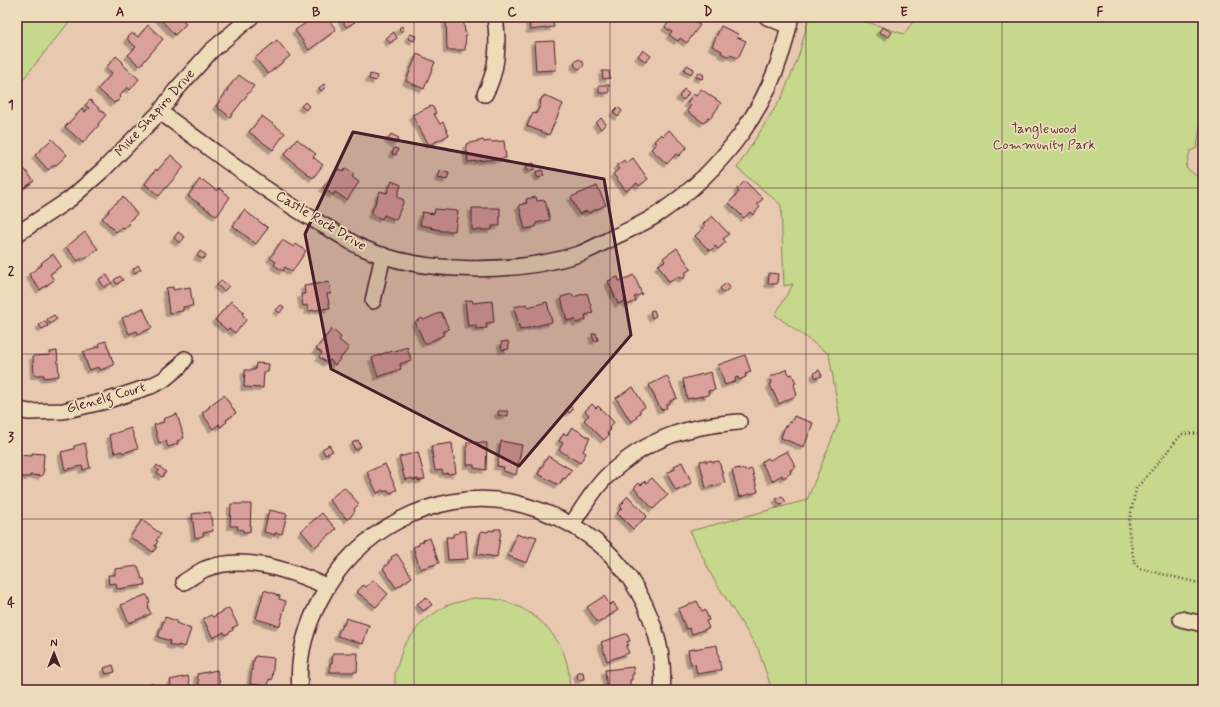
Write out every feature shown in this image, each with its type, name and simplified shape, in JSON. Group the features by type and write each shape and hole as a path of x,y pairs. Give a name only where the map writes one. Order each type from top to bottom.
{"street":[{"name":"Mike Shapiro Drive","path":"17,234 83,188 104,169 160,112 176,90 211,51 251,17"},
{"path":"485,94 491,83 497,57 495,17"},
{"path":"767,17 790,21"},
{"name":"Castle Rock Drive","path":"160,112 309,217 362,248 417,264 448,269 490,268 539,264 580,254 637,226 660,213 683,196 704,177 741,134 764,96 782,51 790,21"},
{"path":"373,301 383,255"},
{"name":"Glenelg Court","path":"17,410 29,412 63,411 106,401 163,380 180,366 185,359"},
{"path":"572,524 606,478 639,450 673,434 717,424 739,422"},
{"path":"300,690 300,665 306,632 326,586 349,556 366,541 386,527 417,512 444,504 470,500 489,500 511,502 545,512 572,524 599,543 618,562 638,591 647,608 656,632 661,657 662,690"},
{"path":"184,582 204,569 239,563 276,568 291,572 326,586"},
{"path":"1181,620 1203,624"}],"path":[{"path":"1203,433 1182,434 1136,489 1129,522 1130,543 1136,565 1141,569 1203,584"}],"highlighted area":[{"path":"353,132 604,179 631,335 519,466 331,369 305,234"}],"green space":[{"path":"17,17 73,17 17,87"},
{"name":"Tanglewood Community Park","path":"809,17 852,17 904,34 916,17 1203,17 1203,105 1197,148 1190,151 1186,168 1203,181 1203,690 772,690 758,649 713,578 690,531 807,500 840,419 829,354 775,315 793,284 784,286 781,205 737,168 782,97 798,58"},
{"path":"473,598 497,599 515,605 527,611 548,628 556,639 567,663 569,690 395,690 395,673 404,645 422,622 445,606"}],"building":[{"path":"188,17 183,22 186,24 175,35 159,18"},
{"path":"315,17 327,17 336,30 309,50 295,30"},
{"path":"341,17 353,17 355,22 346,27"},
{"path":"446,17 463,17 466,32 465,50 447,50"},
{"path":"529,17 552,17 554,27 530,30"},
{"path":"673,17 688,17 700,25 687,43 680,38 678,41 669,35 672,32 665,27"},
{"path":"148,25 163,39 140,66 128,55 136,47 128,40 128,37 131,34 134,34 138,37"},
{"path":"402,26 404,30 401,32 399,28"},
{"path":"721,26 738,34 737,37 746,41 738,58 730,55 729,57 721,53 722,51 712,46"},
{"path":"882,27 892,32 889,37 879,32"},
{"path":"394,32 397,38 390,43 386,38"},
{"path":"410,34 416,36 414,41 408,38"},
{"path":"277,40 290,56 268,74 255,58"},
{"path":"554,41 556,70 536,71 534,42"},
{"path":"643,50 651,56 646,62 638,56"},
{"path":"417,54 435,62 424,89 406,81"},
{"path":"116,56 123,62 122,64 139,79 130,90 127,87 117,102 116,101 114,103 98,89 112,73 106,68"},
{"path":"577,60 581,60 583,64 581,68 577,68 575,66 575,62"},
{"path":"687,65 694,69 691,74 684,70"},
{"path":"602,71 609,71 610,78 603,79"},
{"path":"698,72 704,75 702,79 696,77"},
{"path":"370,74 377,76 376,81 369,79"},
{"path":"239,75 254,86 230,117 216,106 228,90 227,89"},
{"path":"324,84 326,87 321,91 319,88"},
{"path":"599,85 609,85 609,93 599,93"},
{"path":"684,89 689,93 684,100 679,97"},
{"path":"701,89 721,103 711,118 708,117 704,123 687,111 691,105 687,103 693,94 696,96"},
{"path":"544,95 563,104 549,135 527,126 533,113 536,114"},
{"path":"90,100 106,115 83,143 65,127 82,109 85,112 89,108 85,105"},
{"path":"305,102 309,106 306,110 301,106"},
{"path":"431,106 436,113 434,114 440,124 443,122 449,135 429,145 412,115"},
{"path":"618,107 622,111 618,117 613,112"},
{"path":"262,116 285,133 273,150 249,132"},
{"path":"601,118 606,124 601,129 596,123"},
{"path":"669,130 687,147 679,156 676,154 667,164 651,149 657,143 654,141 661,134 663,136"},
{"path":"391,134 399,138 396,144 388,140"},
{"path":"52,139 67,155 48,170 35,155"},
{"path":"297,139 316,154 313,157 323,165 313,178 284,155"},
{"path":"483,140 484,142 504,141 506,158 468,162 466,144"},
{"path":"394,148 398,149 396,155 392,154"},
{"path":"171,155 184,167 159,196 145,184 156,169 157,171"},
{"path":"633,158 648,179 639,186 637,183 626,191 613,174 619,169 616,166 624,160 626,164"},
{"path":"534,163 535,169 528,171 526,166"},
{"path":"21,165 34,181 17,193 17,167"},
{"path":"346,168 354,174 352,177 359,182 347,200 335,192 333,195 323,188 337,169 339,171 340,169 343,172"},
{"path":"542,170 544,176 538,178 535,172"},
{"path":"440,171 449,173 447,180 438,178"},
{"path":"200,179 217,191 219,188 230,197 217,216 188,196"},
{"path":"392,181 401,185 397,197 404,200 396,220 384,215 382,219 371,214 380,191 387,193"},
{"path":"745,181 763,199 757,204 760,207 753,215 750,212 744,218 729,203 739,192 737,189"},
{"path":"597,186 606,205 588,213 587,211 579,214 571,197"},
{"path":"123,197 137,214 128,222 130,224 124,229 122,227 116,232 102,218 109,212 108,210"},
{"path":"536,197 537,201 545,200 550,220 536,223 536,227 525,229 519,205 527,203 526,199"},
{"path":"472,208 500,208 500,226 492,226 492,230 472,230"},
{"path":"435,209 458,211 455,231 440,231 431,228 432,227 420,225 422,212 434,214"},
{"path":"244,210 268,228 256,244 233,226"},
{"path":"712,216 729,234 723,239 726,242 718,249 715,246 710,251 695,236 705,226 703,224"},
{"path":"85,232 98,249 85,259 84,257 78,261 66,247"},
{"path":"178,232 185,237 180,243 174,238"},
{"path":"282,240 294,247 296,244 306,251 292,272 285,267 283,271 274,265 276,262 270,258"},
{"path":"677,248 691,269 686,272 684,279 677,277 669,282 658,265 665,261 663,258"},
{"path":"200,251 206,255 203,259 197,256"},
{"path":"53,254 61,266 50,274 54,280 40,290 29,274 42,265 41,263"},
{"path":"138,265 141,269 135,273 133,269"},
{"path":"769,273 778,274 777,284 768,284"},
{"path":"107,275 112,283 104,287 99,279"},
{"path":"634,275 642,294 634,297 636,301 627,305 625,301 618,304 608,281 618,277 619,281"},
{"path":"120,276 123,280 117,284 114,280"},
{"path":"221,280 229,286 224,291 217,285"},
{"path":"329,282 331,294 327,294 330,308 308,311 307,305 303,306 301,294 305,294 304,286"},
{"path":"727,283 730,288 723,293 720,288"},
{"path":"173,287 173,290 190,287 193,306 183,307 183,311 169,313 166,288"},
{"path":"587,293 593,313 585,315 586,320 576,323 575,319 567,321 561,297 572,294 573,297"},
{"path":"472,300 473,303 492,301 494,322 486,323 487,328 476,329 476,325 468,326 465,301"},
{"path":"231,301 244,312 242,314 247,319 235,333 229,328 227,330 215,320"},
{"path":"547,302 552,322 520,330 514,307 527,304 528,307"},
{"path":"281,305 284,307 280,313 276,310"},
{"path":"143,308 152,328 138,334 137,331 129,334 122,318"},
{"path":"654,310 656,316 652,318 650,311"},
{"path":"441,312 449,329 442,332 444,335 425,344 415,322 422,318 424,320"},
{"path":"54,315 57,319 50,324 47,319"},
{"path":"45,321 48,326 42,329 39,325"},
{"path":"332,329 341,337 339,340 349,348 335,365 330,360 327,363 319,357 322,353 316,349"},
{"path":"596,333 598,340 594,341 592,334"},
{"path":"106,341 114,365 100,370 99,367 89,370 83,352 100,346 99,343"},
{"path":"508,341 509,349 502,350 501,342"},
{"path":"407,347 411,360 400,364 401,369 378,377 372,358 387,352"},
{"path":"57,351 59,376 44,378 44,375 34,375 33,356 50,355 50,352"},
{"path":"745,355 751,372 745,374 746,377 739,380 738,377 735,378 736,381 725,385 718,365"},
{"path":"256,363 269,364 268,372 264,372 263,388 244,387 245,370 255,370"},
{"path":"787,369 789,375 792,374 796,383 794,384 797,395 779,404 770,385 772,383 770,377"},
{"path":"819,370 822,376 816,378 814,373"},
{"path":"711,372 715,390 708,391 709,395 687,399 683,379"},
{"path":"667,376 677,398 670,401 670,403 666,405 667,408 661,410 649,385"},
{"path":"633,387 645,407 639,411 640,413 636,416 637,418 631,422 616,398"},
{"path":"224,395 236,413 226,420 227,422 220,427 219,424 213,429 202,413"},
{"path":"592,404 596,408 598,406 614,422 609,428 611,430 607,433 609,435 604,440 584,420 589,415 585,411"},
{"path":"570,406 573,409 570,413 566,410"},
{"path":"498,411 508,411 508,416 498,415"},
{"path":"177,414 184,438 177,441 178,444 168,447 166,441 159,443 154,425 164,422 163,419"},
{"path":"794,416 813,423 804,447 781,438 785,426 787,427 789,422 791,423"},
{"path":"572,427 590,438 583,451 586,453 580,463 559,450 563,443 559,441 564,433 567,435"},
{"path":"131,428 138,448 123,453 122,451 115,453 109,435"},
{"path":"358,440 361,447 355,450 352,443"},
{"path":"501,441 522,445 516,475 503,471 504,467 497,466"},
{"path":"467,442 487,443 486,470 474,468 474,465 467,465"},
{"path":"85,443 90,468 83,470 82,466 65,470 61,452 74,449 74,446"},
{"path":"452,443 456,473 443,474 442,470 435,471 431,446"},
{"path":"329,445 333,451 325,455 322,449"},
{"path":"787,451 796,467 790,470 791,473 783,478 782,475 772,481 761,462 768,458 770,460"},
{"path":"418,452 425,479 418,481 418,479 413,480 412,478 405,480 399,457"},
{"path":"32,453 44,454 44,469 42,476 30,475 30,477 21,477 21,474 17,473 17,455 32,456"},
{"path":"548,456 572,470 565,479 563,478 559,485 538,474"},
{"path":"706,460 706,462 711,460 712,462 719,461 725,483 706,488 700,461"},
{"path":"682,462 692,483 676,491 667,473 675,469 674,466"},
{"path":"385,464 397,490 390,493 388,490 384,492 383,490 377,493 367,472"},
{"path":"157,465 166,472 162,477 157,473 159,471 155,468"},
{"path":"739,468 740,470 744,469 745,471 752,469 758,492 739,497 732,470"},
{"path":"652,478 668,495 653,509 634,488 639,483 641,485 645,481 646,483"},
{"path":"344,487 359,504 354,509 355,511 348,520 329,500"},
{"path":"628,496 647,516 633,529 617,513 622,508 620,506 624,502 623,501"},
{"path":"782,496 786,502 780,505 776,499"},
{"path":"231,504 251,504 250,532 243,532 243,530 237,529 238,526 230,526"},
{"path":"269,510 287,514 282,534 275,533 275,535 264,532"},
{"path":"210,512 213,531 203,533 203,536 195,538 192,514"},
{"path":"322,513 336,529 315,547 301,531"},
{"path":"17,514 20,514 19,520 17,520"},
{"path":"142,520 161,534 156,540 158,541 155,546 157,547 153,552 130,537"},
{"path":"494,529 501,529 497,557 477,554 481,531 488,532 489,530 494,531"},
{"path":"459,531 465,531 466,533 468,559 448,560 446,537 453,537 453,534 459,533"},
{"path":"517,534 524,537 525,535 529,537 530,535 537,537 527,563 508,556"},
{"path":"430,538 439,563 420,569 413,547 419,545 419,543 424,541 423,540"},
{"path":"397,554 412,577 396,588 383,568 389,564 388,562 392,559 391,557"},
{"path":"138,566 145,585 117,589 116,583 109,584 108,575 115,575 115,569"},
{"path":"373,580 388,594 376,607 357,592 363,585 366,587"},
{"path":"264,590 280,596 279,599 286,601 280,626 256,619"},
{"path":"147,595 150,602 148,603 148,607 151,614 129,623 121,605"},
{"path":"604,596 610,605 613,602 618,610 598,623 587,607"},
{"path":"426,597 432,605 423,611 417,604"},
{"path":"697,601 702,611 705,610 709,620 706,621 709,628 692,634 689,628 686,629 678,609"},
{"path":"229,608 238,625 232,628 233,630 225,635 224,632 213,638 203,619 211,615 213,617"},
{"path":"165,617 177,621 176,623 191,629 185,647 178,645 177,647 169,644 170,641 158,637"},
{"path":"346,618 369,625 363,644 337,636 342,625 344,625"},
{"path":"627,634 630,641 627,642 629,645 626,646 629,653 607,661 601,642"},
{"path":"717,645 721,670 697,674 695,664 691,665 688,650"},
{"path":"333,653 358,653 357,672 330,672 330,663 332,663"},
{"path":"255,656 274,658 272,680 269,679 268,686 250,684"},
{"path":"113,665 115,672 106,674 104,668"},
{"path":"633,667 634,674 632,675 632,680 630,680 630,688 607,690 605,670"},
{"path":"217,670 221,690 200,690 197,674"},
{"path":"577,672 583,672 584,679 578,680"},
{"path":"188,676 191,690 172,690 170,680"},
{"path":"152,683 155,690 133,689"},
{"path":"751,686 758,687 758,690 751,690"}]}
